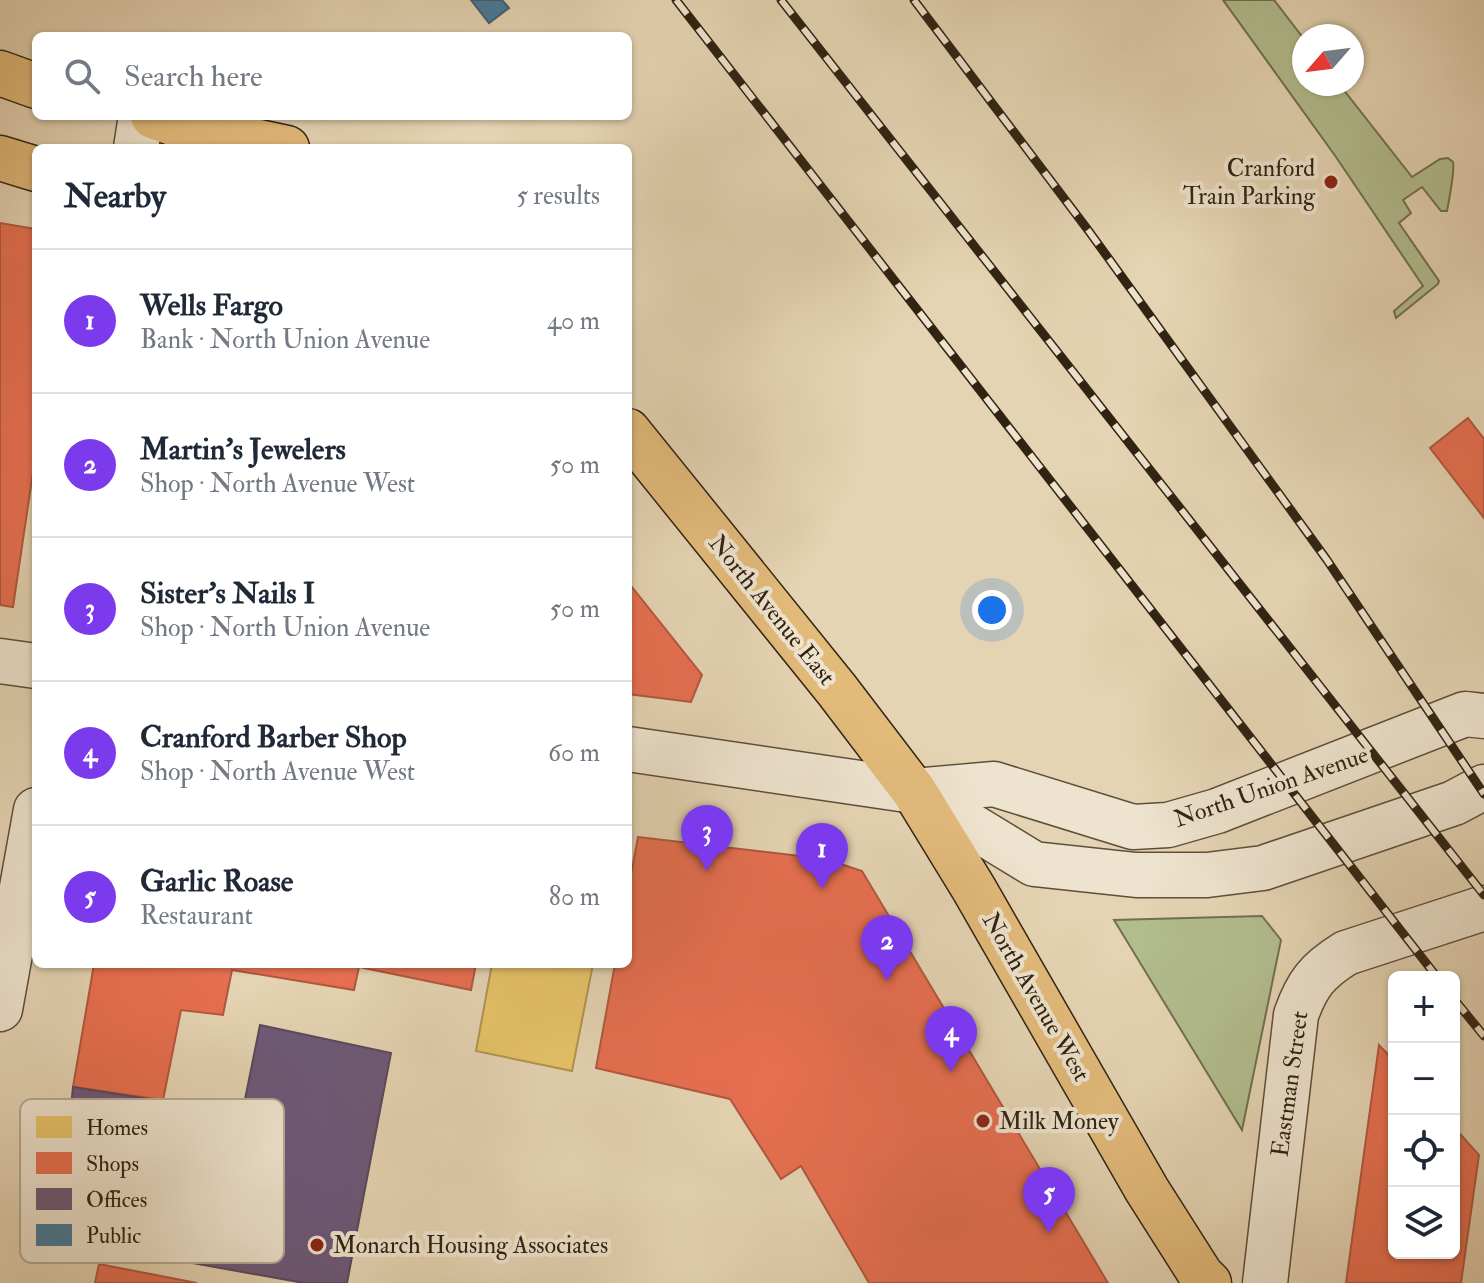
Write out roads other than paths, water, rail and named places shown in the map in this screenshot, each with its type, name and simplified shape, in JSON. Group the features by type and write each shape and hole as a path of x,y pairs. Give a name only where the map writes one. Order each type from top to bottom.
{"main road":[{"path":"0,73 32,85"},
{"path":"157,126 263,144"},
{"path":"0,158 32,168"},
{"name":"North Avenue East","path":"632,436 837,690 914,791"},
{"name":"North Avenue West","path":"914,791 1147,1190 1209,1283"}],"street":[{"path":"140,144 157,126"},
{"path":"0,661 32,665"},
{"name":"North Union Avenue","path":"632,750 914,791 994,784 1133,827 1168,825 1217,811 1465,714 1484,716"},
{"name":"North Union Avenue","path":"914,791 1034,864 1150,875 1207,875 1263,868 1454,803 1484,787"},
{"path":"0,1009 32,832"},
{"name":"Eastman Street","path":"1265,1283 1296,1015 1306,986 1327,964 1346,953 1484,908"}],"railway":[{"path":"676,0 1432,971"},
{"path":"781,0 1484,895"},
{"path":"914,0 1088,230 1327,560 1484,794"},
{"path":"1460,1006 1484,1036"}],"place":[{"name":"Cranford Train Parking","path":"1331,182"},
{"name":"Sister's Nails I","path":"707,871"},
{"name":"Wells Fargo","path":"822,889"},
{"name":"Martin's Jewelers","path":"887,981"},
{"name":"Cranford Barber Shop","path":"951,1072"},
{"name":"Milk Money","path":"983,1121"},
{"name":"Garlic Roase","path":"1049,1233"},
{"name":"Monarch Housing Associates","path":"317,1245"}]}
